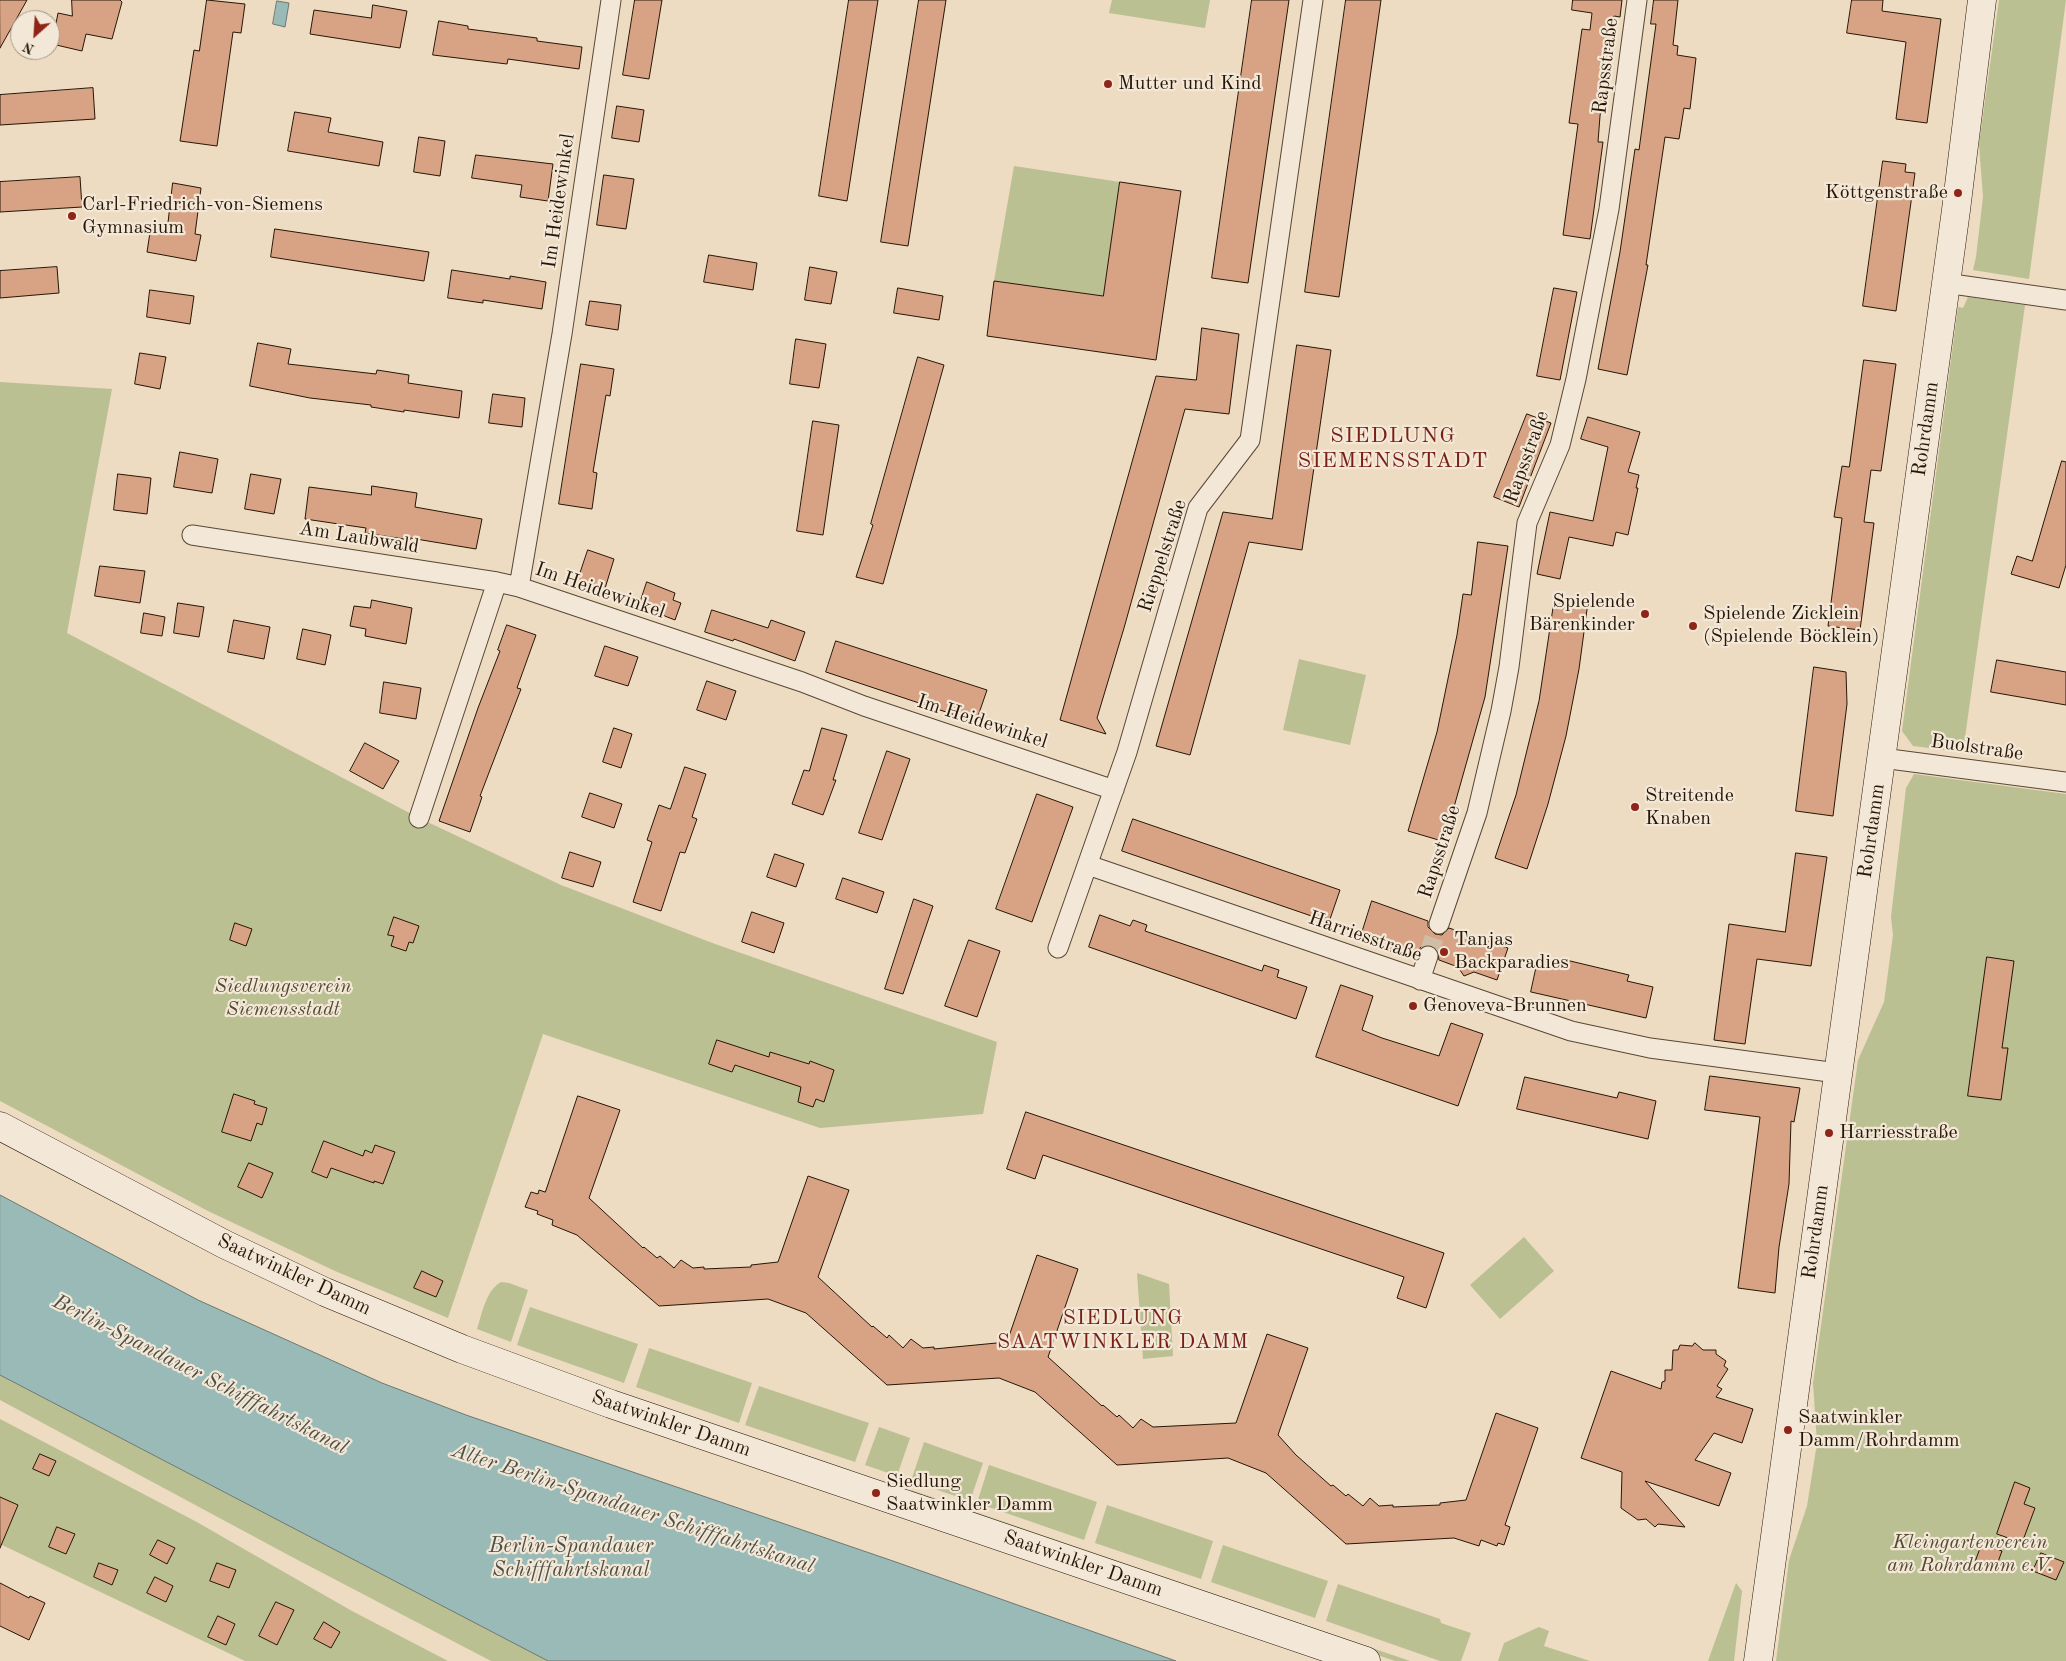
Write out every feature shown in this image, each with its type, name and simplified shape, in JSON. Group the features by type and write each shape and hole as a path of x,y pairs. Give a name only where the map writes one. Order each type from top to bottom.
{"main road":[{"name":"Rohrdamm","path":"1758,1661 1837,1073 1882,758 1982,0"},
{"name":"Saatwinkler Damm","path":"0,1126 224,1244 325,1292 462,1349 612,1404 1366,1661"}],"street":[{"name":"Im Heidewinkel","path":"610,0 561,341 519,588 802,682 864,706 1114,790"},
{"name":"Rieppelstraße","path":"1058,948 1127,752 1198,508 1250,440 1313,0"},
{"name":"Rapsstraße","path":"1439,924 1477,813 1501,711 1509,667 1527,523 1560,445 1576,378 1609,208 1637,0"},
{"path":"1945,283 2066,300"},
{"name":"Am Laubwald","path":"192,535 497,582 519,588"},
{"path":"420,818 497,582"},
{"name":"Buolstraße","path":"1882,758 2066,782"},
{"name":"Harriesstraße","path":"1088,865 1571,1031 1638,1046 1837,1073"},
{"path":"1420,980 1428,956"}],"green space":[{"path":"1112,0 1210,0 1205,28 1109,13"},
{"path":"1999,0 2066,0 2029,279 1973,270 1983,197 1979,144"},
{"path":"1014,166 1120,182 1103,296 994,281"},
{"path":"1968,297 2025,305 1963,752 1913,746 1902,731 1958,307 1963,308"},
{"name":"Siedlungsverein Siemensstadt","path":"0,382 112,389 67,633 419,818 561,885 715,944 997,1042 983,1114 820,1128 543,1034 448,1318 335,1271 208,1211 0,1101"},
{"path":"1299,659 1366,675 1350,745 1283,730"},
{"name":"Kleingartenverein am Rohrdamm e.V.","path":"1914,774 2066,794 2066,1661 1776,1661 1789,1560 1807,1506 1817,1443 1813,1383 1858,1060 1884,1002 1893,935 1891,917 1906,788"},
{"path":"1524,1237 1554,1271 1500,1319 1470,1285"},
{"path":"1137,1273 1169,1284 1173,1356 1143,1359"},
{"path":"501,1282 528,1290 511,1342 477,1329 488,1296"},
{"path":"530,1307 638,1344 624,1383 517,1345"},
{"path":"649,1348 752,1383 739,1423 636,1387"},
{"path":"0,1375 548,1661 491,1661 292,1557 0,1400"},
{"path":"759,1386 869,1423 855,1462 745,1425"},
{"path":"676,1411 850,1470 849,1474 675,1415"},
{"path":"0,1419 195,1521 352,1611 448,1661 245,1661 0,1544"},
{"path":"879,1427 910,1438 897,1476 865,1465"},
{"path":"924,1442 983,1463 970,1501 911,1481"},
{"path":"989,1465 1097,1502 1084,1540 977,1503"},
{"path":"911,1490 1410,1661 1395,1661 911,1496"},
{"path":"1107,1505 1213,1541 1201,1579 1095,1543"},
{"path":"1223,1545 1328,1581 1315,1618 1211,1582"},
{"path":"1736,1583 1742,1591 1734,1661 1708,1661"},
{"path":"1338,1584 1440,1619 1441,1623 1471,1633 1461,1661 1440,1661 1326,1621"},
{"path":"1539,1627 1549,1631 1544,1646 1590,1661 1498,1661 1504,1643"}],"water":[{"path":"277,1 289,3 285,27 273,24"},
{"name":"Berlin-Spandauer Schifffahrtskanal","path":"0,1195 198,1300 382,1383 466,1415 893,1561 1176,1661 548,1661 0,1375"}],"building":[{"path":"0,0 27,0 21,10 10,10 10,30 0,48"},
{"path":"72,0 120,0 122,2 112,39 86,34 82,51 60,46 60,13 72,16"},
{"path":"207,0 245,4 241,33 233,32 217,146 180,141 194,50 199,51"},
{"path":"635,0 662,0 649,79 623,75"},
{"path":"849,0 878,0 847,201 819,196"},
{"path":"919,0 946,0 908,246 881,242"},
{"path":"1252,0 1289,0 1248,283 1212,278"},
{"path":"1346,0 1381,0 1339,297 1305,292"},
{"path":"1573,0 1622,0 1620,17 1614,16 1600,116 1598,142 1603,142 1590,239 1563,235 1578,124 1569,123 1582,29 1590,30 1592,13 1572,10"},
{"path":"1654,0 1678,0 1673,45 1678,46 1677,55 1696,58 1690,109 1684,108 1679,139 1665,137 1646,265 1648,265 1627,375 1598,369 1620,252 1635,149 1639,150 1656,24 1651,24"},
{"path":"1852,0 1883,0 1882,11 1941,19 1927,123 1896,119 1906,42 1847,33"},
{"path":"373,5 407,11 400,48 310,34 314,10 371,18"},
{"path":"439,21 468,26 468,29 537,38 537,41 582,47 579,69 508,59 507,64 433,55"},
{"path":"93,88 95,119 0,125 0,95"},
{"path":"617,106 644,110 639,142 612,138"},
{"path":"295,112 331,118 328,132 383,142 379,166 288,151"},
{"path":"419,137 445,141 440,176 414,172"},
{"path":"476,155 553,164 548,201 520,197 522,185 472,178"},
{"path":"1883,161 1906,164 1905,172 1915,173 1896,311 1863,306"},
{"path":"604,175 634,179 626,229 597,225"},
{"path":"80,177 82,207 0,212 0,182"},
{"path":"1120,182 1181,191 1156,360 987,336 994,281 1103,296"},
{"path":"173,183 201,188 195,234 201,235 196,261 147,252 151,226 167,228"},
{"path":"275,229 429,252 424,281 271,257"},
{"path":"709,255 757,263 753,290 704,282"},
{"path":"57,267 59,293 0,298 0,271"},
{"path":"810,267 837,272 831,304 805,300"},
{"path":"452,270 510,279 510,276 546,282 542,309 483,300 483,303 448,298"},
{"path":"898,288 943,296 939,320 894,313"},
{"path":"1554,288 1577,292 1560,380 1537,376"},
{"path":"150,290 194,296 190,324 147,317"},
{"path":"590,301 621,305 618,330 586,325"},
{"path":"1202,328 1239,334 1229,414 1185,409 1097,718 1106,734 1060,720 1156,376 1196,380"},
{"path":"796,339 826,344 819,388 790,384"},
{"path":"258,343 291,349 288,364 376,374 377,370 409,375 408,383 462,391 459,418 310,398 250,386"},
{"path":"1297,345 1331,350 1302,550 1249,542 1190,755 1156,746 1223,512 1272,519"},
{"path":"140,353 166,357 160,389 135,384"},
{"path":"918,357 944,365 883,584 856,577 873,525 871,524"},
{"path":"1864,360 1896,364 1881,471 1871,470 1864,522 1874,523 1860,630 1828,626 1842,518 1834,517 1842,466 1849,467"},
{"path":"581,364 614,369 610,396 606,395 593,472 597,473 592,509 559,504"},
{"path":"493,394 525,398 522,427 489,423"},
{"path":"1527,414 1551,423 1519,507 1494,497"},
{"path":"1588,417 1640,432 1628,472 1639,475 1628,535 1616,532 1613,546 1569,537 1560,579 1537,574 1550,512 1593,521 1608,447 1581,439"},
{"path":"813,421 839,425 823,535 797,531"},
{"path":"180,452 218,459 212,493 174,487"},
{"path":"2062,461 2066,462 2066,565 2059,588 2011,574 2017,556 2032,561"},
{"path":"118,474 151,478 147,514 114,510"},
{"path":"251,474 281,479 274,514 245,509"},
{"path":"372,486 417,493 415,507 482,519 476,549 365,533 366,528 305,519 309,487 371,495"},
{"path":"1478,542 1508,546 1485,697 1454,807 1442,841 1408,831 1437,732 1457,635 1463,594 1471,595"},
{"path":"588,550 614,559 603,595 576,586"},
{"path":"100,566 145,571 140,603 95,596"},
{"path":"647,582 675,593 673,600 681,603 675,620 639,606"},
{"path":"1555,597 1588,602 1579,669 1566,736 1548,804 1527,869 1495,858 1516,795 1539,701"},
{"path":"372,600 412,608 406,644 365,636 366,629 350,626 354,606 370,608"},
{"path":"178,603 204,607 199,637 174,633"},
{"path":"712,610 768,628 771,620 805,632 795,661 734,639 733,641 705,632"},
{"path":"144,613 165,617 162,636 141,633"},
{"path":"234,620 270,627 264,659 228,652"},
{"path":"507,625 536,635 517,688 521,689 480,796 482,797 470,832 439,821 500,651 498,650"},
{"path":"303,629 331,635 325,665 297,659"},
{"path":"836,641 987,690 976,722 826,672"},
{"path":"605,646 638,657 628,686 595,676"},
{"path":"1997,660 2066,672 2066,705 1991,692"},
{"path":"1814,667 1846,672 1847,704 1833,816 1796,811"},
{"path":"707,681 736,691 726,720 697,710"},
{"path":"384,682 421,688 416,719 380,713"},
{"path":"614,728 632,734 621,768 603,762"},
{"path":"822,728 847,735 833,780 836,780 823,815 792,804 804,770 809,771"},
{"path":"365,743 399,761 383,789 350,771"},
{"path":"887,751 910,759 882,840 859,833"},
{"path":"685,767 706,774 692,817 697,819 685,853 680,852 661,911 633,902 652,842 647,840 659,805 670,809"},
{"path":"590,793 622,804 614,828 582,817"},
{"path":"1037,794 1073,807 1032,922 996,909"},
{"path":"1133,819 1340,890 1329,922 1122,851"},
{"path":"570,852 601,862 593,887 562,878"},
{"path":"1796,853 1827,857 1811,966 1757,959 1745,1044 1714,1040 1729,924 1785,932"},
{"path":"775,854 804,864 796,887 767,877"},
{"path":"843,878 884,892 877,913 836,899"},
{"path":"914,899 933,906 903,994 885,989"},
{"path":"1372,901 1428,921 1428,927 1435,934 1442,935 1449,928 1508,948 1497,980 1474,972 1464,976 1458,967 1439,960 1437,949 1431,945 1421,947 1417,953 1401,946 1391,952 1385,941 1362,933"},
{"path":"752,912 784,923 774,953 742,942"},
{"path":"1100,915 1130,926 1133,920 1147,925 1145,931 1262,971 1264,965 1279,970 1277,977 1307,987 1296,1019 1089,947"},
{"path":"394,917 419,926 413,943 409,942 406,951 391,946 394,936 388,935"},
{"path":"235,923 252,929 246,946 230,940"},
{"path":"969,940 1000,951 977,1017 945,1006"},
{"path":"1987,957 2014,961 2002,1048 2008,1048 2001,1100 1968,1096"},
{"path":"1538,960 1564,966 1566,960 1629,975 1627,981 1653,987 1646,1018 1531,992"},
{"path":"1341,985 1373,996 1362,1030 1382,1038 1439,1056 1451,1023 1483,1034 1458,1106 1316,1057"},
{"path":"717,1040 769,1057 770,1052 809,1064 810,1061 834,1070 824,1102 816,1099 813,1107 798,1102 801,1087 735,1065 732,1072 709,1064"},
{"path":"1710,1076 1800,1088 1794,1122 1791,1121 1789,1184 1779,1247 1775,1293 1738,1288 1760,1117 1705,1110"},
{"path":"1525,1077 1617,1098 1619,1092 1656,1101 1648,1139 1517,1109"},
{"path":"234,1094 255,1101 254,1104 267,1108 262,1125 257,1123 251,1141 222,1132"},
{"path":"578,1096 620,1110 589,1198 643,1248 657,1258 660,1256 674,1268 681,1260 693,1268 704,1267 704,1269 751,1267 751,1265 778,1262 808,1176 849,1190 818,1277 872,1327 887,1338 889,1335 903,1348 911,1339 923,1348 934,1347 934,1349 1007,1342 1037,1255 1078,1269 1048,1357 1102,1406 1117,1417 1119,1415 1133,1428 1141,1419 1153,1427 1236,1423 1267,1334 1308,1348 1278,1435 1296,1455 1331,1486 1333,1485 1346,1496 1348,1494 1363,1506 1370,1498 1379,1506 1393,1505 1393,1507 1440,1505 1440,1503 1466,1500 1496,1413 1538,1428 1505,1525 1510,1527 1504,1545 1498,1543 1497,1546 1481,1540 1479,1546 1454,1538 1346,1544 1266,1473 1228,1458 1117,1465 1035,1392 999,1378 887,1385 806,1313 768,1299 659,1306 577,1235 552,1225 553,1220 537,1214 538,1211 525,1207 531,1192 538,1194 539,1190 545,1192"},
{"path":"1026,1112 1444,1253 1426,1308 1397,1298 1404,1277 1043,1155 1035,1179 1007,1169"},
{"path":"324,1141 363,1156 365,1150 372,1153 375,1145 395,1152 383,1184 374,1181 374,1183 331,1168 327,1178 312,1172"},
{"path":"249,1163 273,1173 262,1198 238,1187"},
{"path":"422,1271 443,1281 436,1297 414,1288"},
{"path":"1695,1343 1703,1350 1716,1350 1716,1354 1726,1361 1724,1366 1728,1369 1717,1386 1722,1389 1716,1397 1753,1409 1742,1443 1714,1433 1695,1460 1731,1473 1719,1506 1645,1481 1685,1527 1658,1524 1655,1527 1646,1519 1638,1520 1621,1508 1622,1472 1581,1458 1611,1371 1661,1389 1662,1382 1665,1381 1665,1370 1672,1370 1673,1350 1678,1350 1680,1345 1692,1346"},
{"path":"40,1454 56,1461 49,1476 33,1469"},
{"path":"2015,1482 2030,1488 2024,1504 2035,1508 2022,1543 1997,1534"},
{"path":"0,1497 18,1505 0,1548"},
{"path":"57,1527 75,1534 66,1554 49,1547"},
{"path":"158,1540 175,1548 167,1564 150,1555"},
{"path":"1982,1544 2002,1551 1995,1570 1975,1563"},
{"path":"2041,1553 2064,1562 2056,1580 2033,1571"},
{"path":"99,1563 118,1570 112,1585 94,1577"},
{"path":"217,1563 236,1570 229,1588 210,1581"},
{"path":"155,1577 173,1586 166,1602 147,1593"},
{"path":"0,1583 29,1598 30,1596 45,1603 29,1640 0,1626"},
{"path":"276,1602 294,1610 277,1645 259,1636"},
{"path":"218,1616 235,1624 226,1645 208,1637"},
{"path":"324,1622 340,1632 331,1648 314,1639"}],"tunnel":[{"path":"1428,956 1439,924"}],"place":[{"name":"Mutter und Kind","path":"1108,84"},
{"name":"Köttgenstraße","path":"1958,193"},
{"name":"Carl-Friedrich-von-Siemens Gymnasium","path":"72,216"},
{"name":"Spielende Bärenkinder","path":"1645,614"},
{"name":"Spielende Zicklein (Spielende Böcklein)","path":"1693,626"},
{"name":"Streitende Knaben","path":"1635,807"},
{"name":"Tanjas Backparadies","path":"1444,952"},
{"name":"Genoveva-Brunnen","path":"1413,1006"},
{"name":"Harriesstraße","path":"1829,1133"},
{"name":"Saatwinkler Damm/Rohrdamm","path":"1788,1430"},
{"name":"Siedlung Saatwinkler Damm","path":"876,1493"}],"district":[{"name":"SIEDLUNG SIEMENSSTADT","path":"1393,448"},
{"name":"SIEDLUNG SAATWINKLER DAMM","path":"1123,1330"}],"water label":[{"name":"Alter Berlin-Spandauer Schifffahrtskanal","path":"633,1509"}]}
